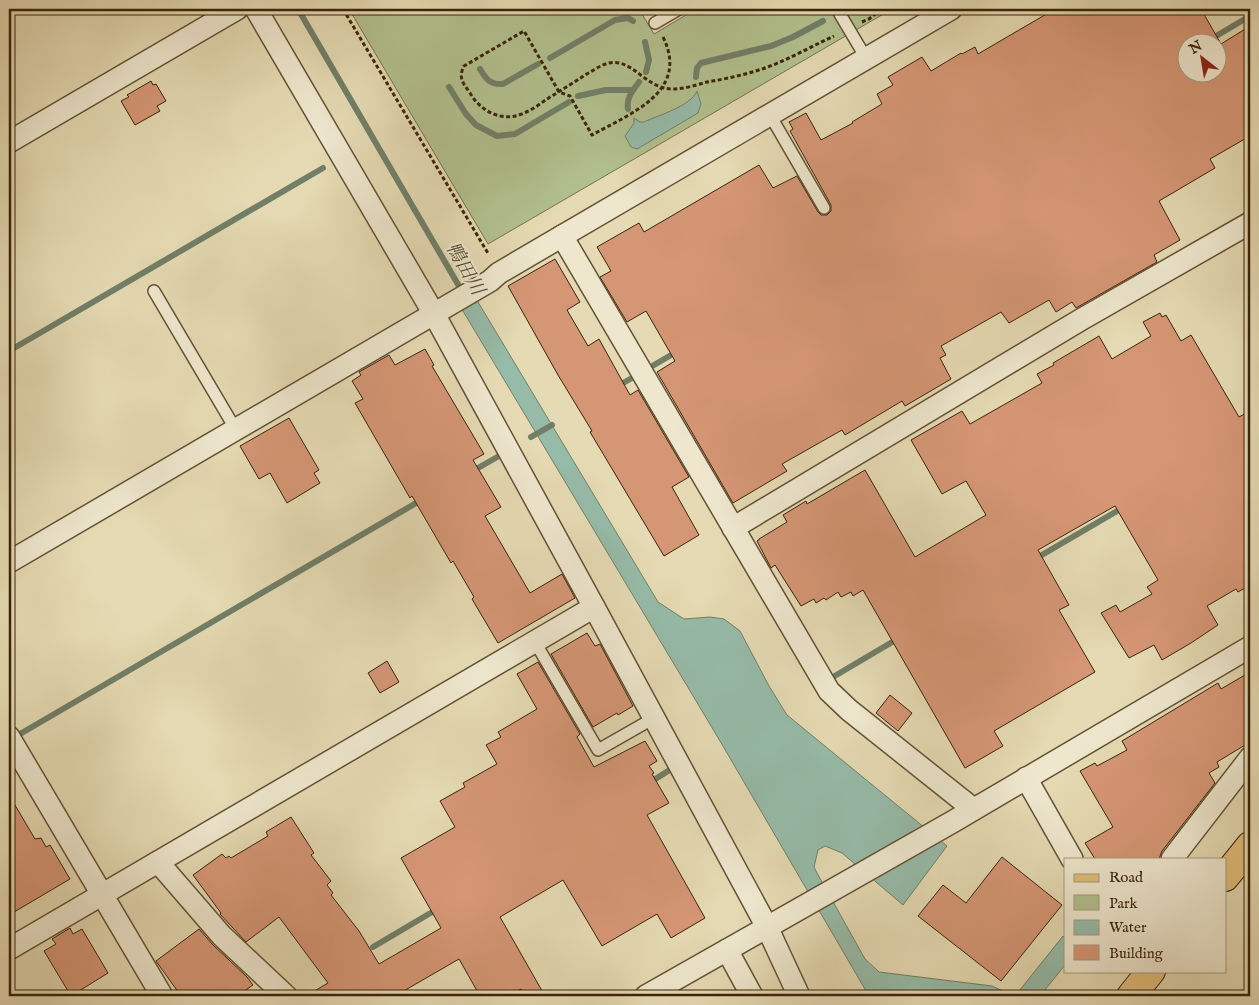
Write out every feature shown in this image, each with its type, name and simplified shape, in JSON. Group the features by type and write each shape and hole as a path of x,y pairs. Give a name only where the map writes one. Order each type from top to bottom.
{"main road":[{"path":"1226,876 1250,846"},
{"path":"1131,996 1150,972"}],"street":[{"path":"9,142 237,9"},
{"path":"256,9 441,310 594,607 766,927 799,996"},
{"path":"9,562 951,9"},
{"path":"733,528 1074,324 1250,223"},
{"path":"562,236 828,691 849,710 972,808"},
{"path":"9,949 100,894 594,607"},
{"path":"646,996 954,820 1250,647"},
{"path":"9,737 100,894 162,996"},
{"path":"1173,858 1250,758"},
{"path":"1026,778 1071,858"},
{"path":"158,862 222,936 286,996"},
{"path":"727,950 752,996"}],"lane":[{"path":"655,23 679,9"},
{"path":"837,9 866,58"},
{"path":"770,115 824,208"},
{"path":"154,291 236,430"},
{"path":"535,642 598,750 654,718"}],"path":[{"path":"342,9 495,277"},
{"path":"655,23 666,45 671,64 663,87 652,101 592,136 570,96 559,92 524,31 464,66 460,73 462,80 478,105 487,112 499,116 513,117 524,114 559,92 600,66 610,63 620,62 629,66 651,83 663,87 673,89 762,69 869,19 880,9"}],"green space":[{"path":"349,9 639,9 654,34 696,9 892,9 488,244"}],"water":[{"path":"697,91 701,104 698,113 637,149 631,147 625,136 634,123 634,118 644,122 666,113 682,106"},
{"path":"475,297 658,602 684,619 710,617 724,619 740,631 769,686 787,715 947,846 903,905 842,853 825,846 818,850 814,867 865,959 879,972 992,986 1003,991 998,996 869,996 720,741 460,306"},
{"path":"1063,936 1064,966 1040,996 1015,996"}],"building":[{"path":"1055,9 1085,9 1088,15 1098,9 1201,9 1214,32 1176,32 1176,82 1226,82 1226,41 1250,26 1250,136 1210,159 1215,168 1159,201 1180,240 1154,255 1157,262 1076,308 1072,302 1056,312 1049,300 1009,323 1001,312 941,346 946,355 940,358 951,379 905,406 902,401 845,435 842,430 782,464 787,471 733,503 657,372 675,361 646,311 627,322 600,277 611,271 597,247 639,223 644,232 759,165 773,188 797,176 818,212 821,215 827,215 831,211 831,205 790,131 793,129 789,122 806,113 821,140 853,123 882,104 877,94 893,85 888,77 922,57 931,71 975,47 978,54"},
{"path":"151,81 153,85 156,84 166,101 157,106 160,111 135,125 121,101 129,97 127,95"},
{"path":"555,259 580,302 567,310 588,346 599,339 630,395 638,390 689,477 672,487 699,535 664,556 590,432 592,431 508,286"},
{"path":"1160,313 1162,317 1166,315 1181,341 1191,335 1239,417 1250,411 1250,585 1238,592 1236,589 1207,606 1218,625 1191,643 1162,660 1154,645 1129,658 1101,613 1116,605 1120,612 1152,594 1147,587 1158,580 1115,506 1038,550 1069,605 1059,610 1095,672 994,731 1003,746 965,768 863,590 853,596 851,592 841,597 838,592 826,600 824,598 816,603 814,599 801,606 775,565 771,568 757,541 787,522 783,515 806,501 807,504 865,470 915,557 986,515 966,481 942,494 911,440 962,411 970,424 1042,383 1037,374 1099,336 1112,359 1151,336 1143,322"},
{"path":"425,349 434,365 432,366 484,454 473,460 501,507 485,516 530,593 562,574 575,598 498,643 472,599 474,597 453,561 451,563 412,496 410,498 355,403 363,399 352,381 361,375 359,372 389,355 395,365"},
{"path":"289,418 319,470 314,473 320,483 287,503 270,473 259,479 240,446"},
{"path":"587,633 595,646 600,644 633,706 593,727 551,654"},
{"path":"387,661 399,682 380,693 368,673"},
{"path":"538,662 580,734 577,737 594,767 645,741 657,761 649,766 654,773 652,774 669,803 647,815 705,918 671,938 657,914 602,946 563,880 500,917 545,996 526,996 521,989 508,996 480,996 459,959 395,996 306,996 328,983 279,917 246,942 220,914 193,875 222,854 226,858 229,856 231,858 268,836 266,832 291,817 314,853 311,855 331,881 327,885 333,893 331,895 359,931 379,964 441,928 401,858 455,827 440,801 465,787 463,783 497,764 486,745 501,737 498,732 537,709 517,674"},
{"path":"1250,672 1250,742 1217,762 1219,767 1209,773 1215,783 1162,851 1159,858 1094,858 1085,843 1113,827 1080,771 1095,763 1097,766 1127,750 1122,741 1218,683 1221,689"},
{"path":"890,695 912,713 898,731 876,713"},
{"path":"9,795 35,839 41,838 46,847 50,845 70,879 9,915"},
{"path":"1002,857 1062,905 1001,981 918,916 943,885 966,903"},
{"path":"70,928 73,934 82,929 108,973 71,996 44,951 56,944 52,939"},
{"path":"199,929 253,985 237,996 181,996 156,961"}],"waterway":[{"name":"鴨田川","path":"298,9 463,293"},
{"path":"1223,32 1250,16"},
{"path":"550,58 615,20 628,18 633,21"},
{"path":"696,77 697,68 701,63 771,46 823,21"},
{"path":"645,42 649,60 646,72"},
{"path":"480,69 489,81 503,84 538,64"},
{"path":"628,109 629,98 639,82"},
{"path":"449,87 466,114 476,125 497,136 515,134 569,102"},
{"path":"578,96 606,90 633,90"},
{"path":"9,351 323,168"},
{"path":"654,365 678,351"},
{"path":"623,383 632,378"},
{"name":"鴨田川","path":"531,437 552,425"},
{"path":"471,472 499,456"},
{"path":"20,734 423,499"},
{"path":"1035,559 1124,507"},
{"path":"833,677 899,638"},
{"path":"649,783 668,771"},
{"path":"373,947 439,908"}]}
